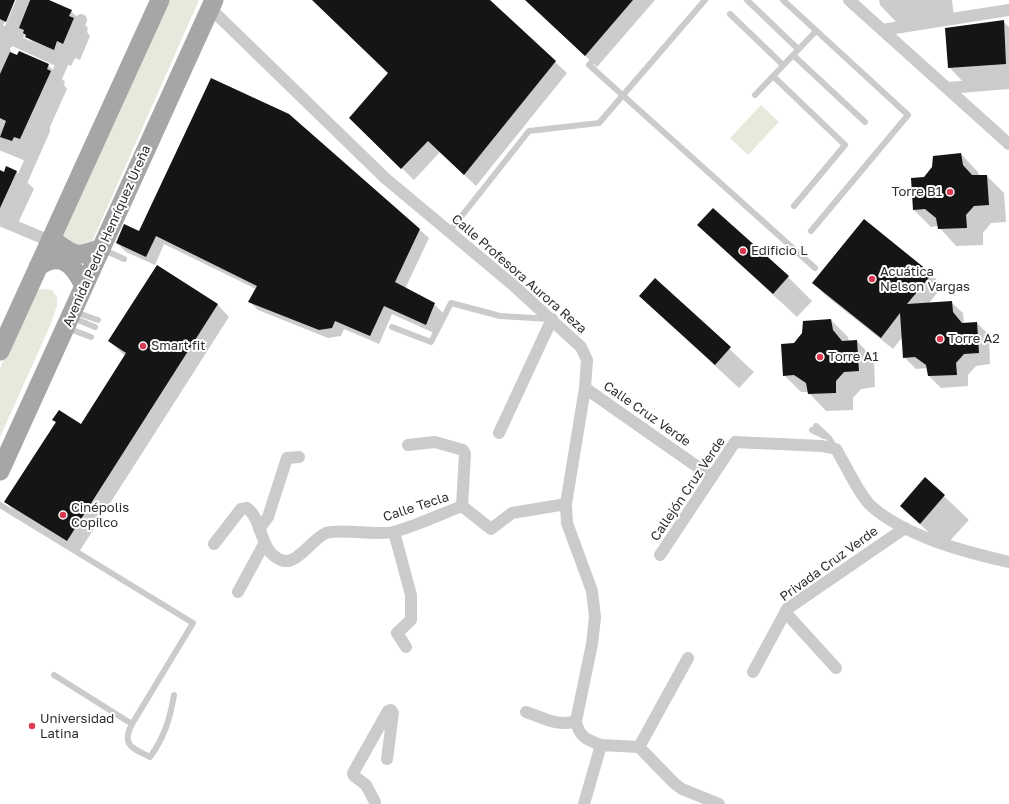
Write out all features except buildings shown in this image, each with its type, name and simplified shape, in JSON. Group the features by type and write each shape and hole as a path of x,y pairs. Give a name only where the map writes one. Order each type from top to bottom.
{"main road":[{"path":"0,351 160,0"},
{"name":"Avenida Pedro Henríquez Ureña","path":"0,471 212,4"},
{"path":"50,240 74,255 87,254 101,248"},
{"path":"38,267 53,260 64,261 74,268 84,286"}],"street":[{"path":"849,0 1009,144"},
{"path":"0,53 4,36 23,2"},
{"name":"Calle Profesora Aurora Reza","path":"212,4 385,178 552,320 584,352 587,360 585,388 566,504 567,523 592,591 595,617 592,644 576,721"},
{"path":"882,30 1009,10"},
{"path":"45,103 81,20"},
{"path":"4,36 62,62"},
{"path":"948,88 1009,83"},
{"path":"11,205 44,130 37,124 38,119"},
{"path":"0,144 32,157"},
{"path":"0,220 50,240"},
{"path":"499,433 552,320"},
{"name":"Calle Cruz Verde","path":"585,388 712,477"},
{"path":"408,445 435,442 463,450 465,454 462,506"},
{"name":"Callejón Cruz Verde","path":"660,555 735,442 822,446 836,449"},
{"path":"836,449 868,503 882,514 905,528 962,551 1009,562"},
{"path":"259,529 268,517 287,458 299,457"},
{"name":"Calle Tecla","path":"214,544 241,509 248,508 253,512 264,544 276,558 283,561 292,561 326,533 346,532 370,534 394,532 462,506 491,529 512,513 566,504"},
{"name":"Privada Cruz Verde","path":"753,672 784,612 905,528"},
{"path":"394,532 411,595 412,620 397,633 406,647"},
{"path":"238,592 264,544"},
{"path":"784,612 836,668"},
{"path":"639,747 688,658"},
{"path":"375,803 366,785 354,776 353,773 388,711 392,710 393,713 387,758"},
{"path":"526,712 560,724 568,724 576,721 578,730 586,740 601,745 639,747 674,783 682,789 719,804"},
{"path":"584,804 601,745"}],"lane":[{"path":"647,0 589,65 815,268"},
{"path":"449,232 529,131 599,123 705,0"},
{"path":"747,0 798,49"},
{"path":"783,0 908,115 811,231"},
{"path":"730,14 783,65"},
{"path":"755,95 816,31"},
{"path":"793,55 865,122"},
{"path":"773,76 845,145 794,206"},
{"path":"101,248 124,259"},
{"path":"392,327 431,342 451,304 500,316 552,320"},
{"path":"70,318 98,320"},
{"path":"70,318 95,327"},
{"path":"70,318 91,337"},
{"path":"814,428 829,438 836,449"},
{"path":"0,505 193,623 132,724 127,735 127,741 133,748 150,757 161,741 170,719 174,695"},
{"path":"54,675 132,724"}],"shaded area":[{"path":"167,0 199,0 91,244 78,249 61,234"},
{"path":"761,105 779,122 748,155 730,138"},
{"path":"37,290 52,290 57,297 57,306 50,326 0,437 0,368 32,297"}],"place":[{"name":"Torre B1","path":"950,192"},
{"name":"Edificio L","path":"743,251"},
{"name":"Acuática Nelson Vargas","path":"872,279"},
{"name":"Torre A2","path":"940,339"},
{"name":"Smart fit","path":"143,346"},
{"name":"Torre A1","path":"820,357"},
{"name":"Cinépolis Copilco","path":"63,515"},
{"name":"Universidad Latina","path":"32,726"}]}
